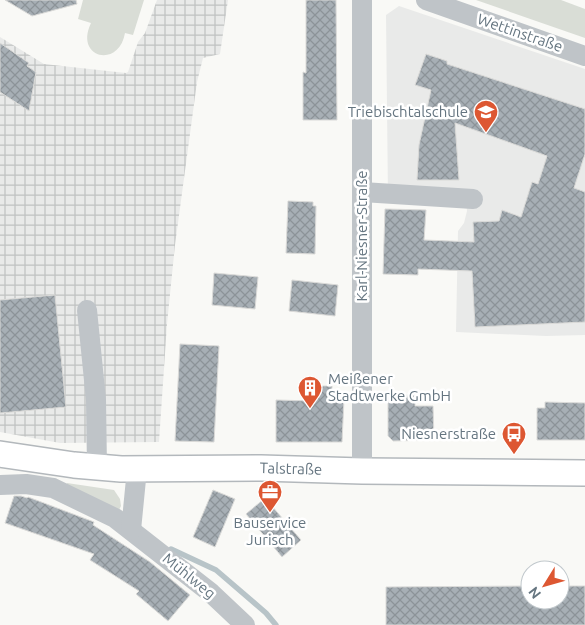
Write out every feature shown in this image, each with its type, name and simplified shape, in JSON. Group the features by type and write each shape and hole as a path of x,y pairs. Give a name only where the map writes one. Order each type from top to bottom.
{"main road":[{"name":"Talstraße","path":"0,454 97,468 261,468 585,473"}],"street":[{"name":"Karl-Niesner-Straße","path":"362,0 362,471"},
{"name":"Wettinstraße","path":"426,0 585,56"},
{"path":"362,192 473,199"},
{"path":"87,310 96,400 97,468"},
{"path":"131,530 137,469"},
{"name":"Mühlweg","path":"0,485 26,484 53,488 108,515 131,530 211,593 245,625"}],"shaded area":[{"path":"83,0 144,0 133,35 125,33 121,44 115,52 99,55 88,44 87,35 91,23 78,19"},
{"path":"157,0 228,0 220,54 203,58 197,82 175,245 167,324 159,442 60,443 0,432 0,37 44,64 126,73 128,72 138,42 145,33"},
{"path":"476,0 561,0 585,9 585,38"},
{"name":"Triebischtalschule","path":"399,6 585,69 585,335 546,336 456,332 458,231 464,223 467,211 466,201 388,199 386,15"},
{"path":"67,483 114,490 120,499 121,506 118,512 66,485"}],"building":[{"path":"5,0 76,0 77,4 32,16"},
{"path":"306,0 336,0 337,120 303,120 303,72 306,73"},
{"path":"0,43 29,63 27,66 36,72 29,111 0,92"},
{"path":"426,54 447,61 447,64 585,109 585,154 574,188 585,192 585,322 475,327 472,271 418,269 418,275 383,274 385,209 426,210 424,240 474,242 473,222 499,221 502,210 521,217 532,182 538,184 547,156 455,123 459,180 417,180 419,145 431,90 415,85"},
{"path":"288,201 313,202 313,206 316,206 315,254 286,253"},
{"path":"214,273 258,277 255,309 212,305"},
{"path":"292,280 338,285 335,316 289,311"},
{"path":"55,295 66,407 0,413 0,300"},
{"path":"180,344 219,346 214,442 175,441"},
{"name":"Meißener Stadtwerke GmbH","path":"312,386 332,386 332,392 342,392 341,399 344,399 342,442 276,442 276,400 312,401"},
{"path":"388,395 415,395 415,406 433,406 434,440 393,441 388,436"},
{"path":"545,402 585,403 585,440 537,440 537,408 545,408"},
{"path":"213,490 235,499 215,547 193,537"},
{"path":"14,496 28,497 94,522 93,525 150,562 190,595 168,621 136,594 139,591 90,560 94,554 5,523"},
{"path":"265,498 301,540 282,557 246,514"},
{"path":"520,586 520,610 570,610 570,586 585,586 585,625 386,625 386,587"}],"waterway":[{"path":"171,549 216,570 266,613 276,625"}],"place":[{"name":"Triebischtalschule","path":"486,133"},
{"name":"Meißener Stadtwerke GmbH","path":"310,409"},
{"name":"Niesnerstraße","path":"514,455"},
{"name":"Bauservice Jurisch","path":"270,513"}]}
